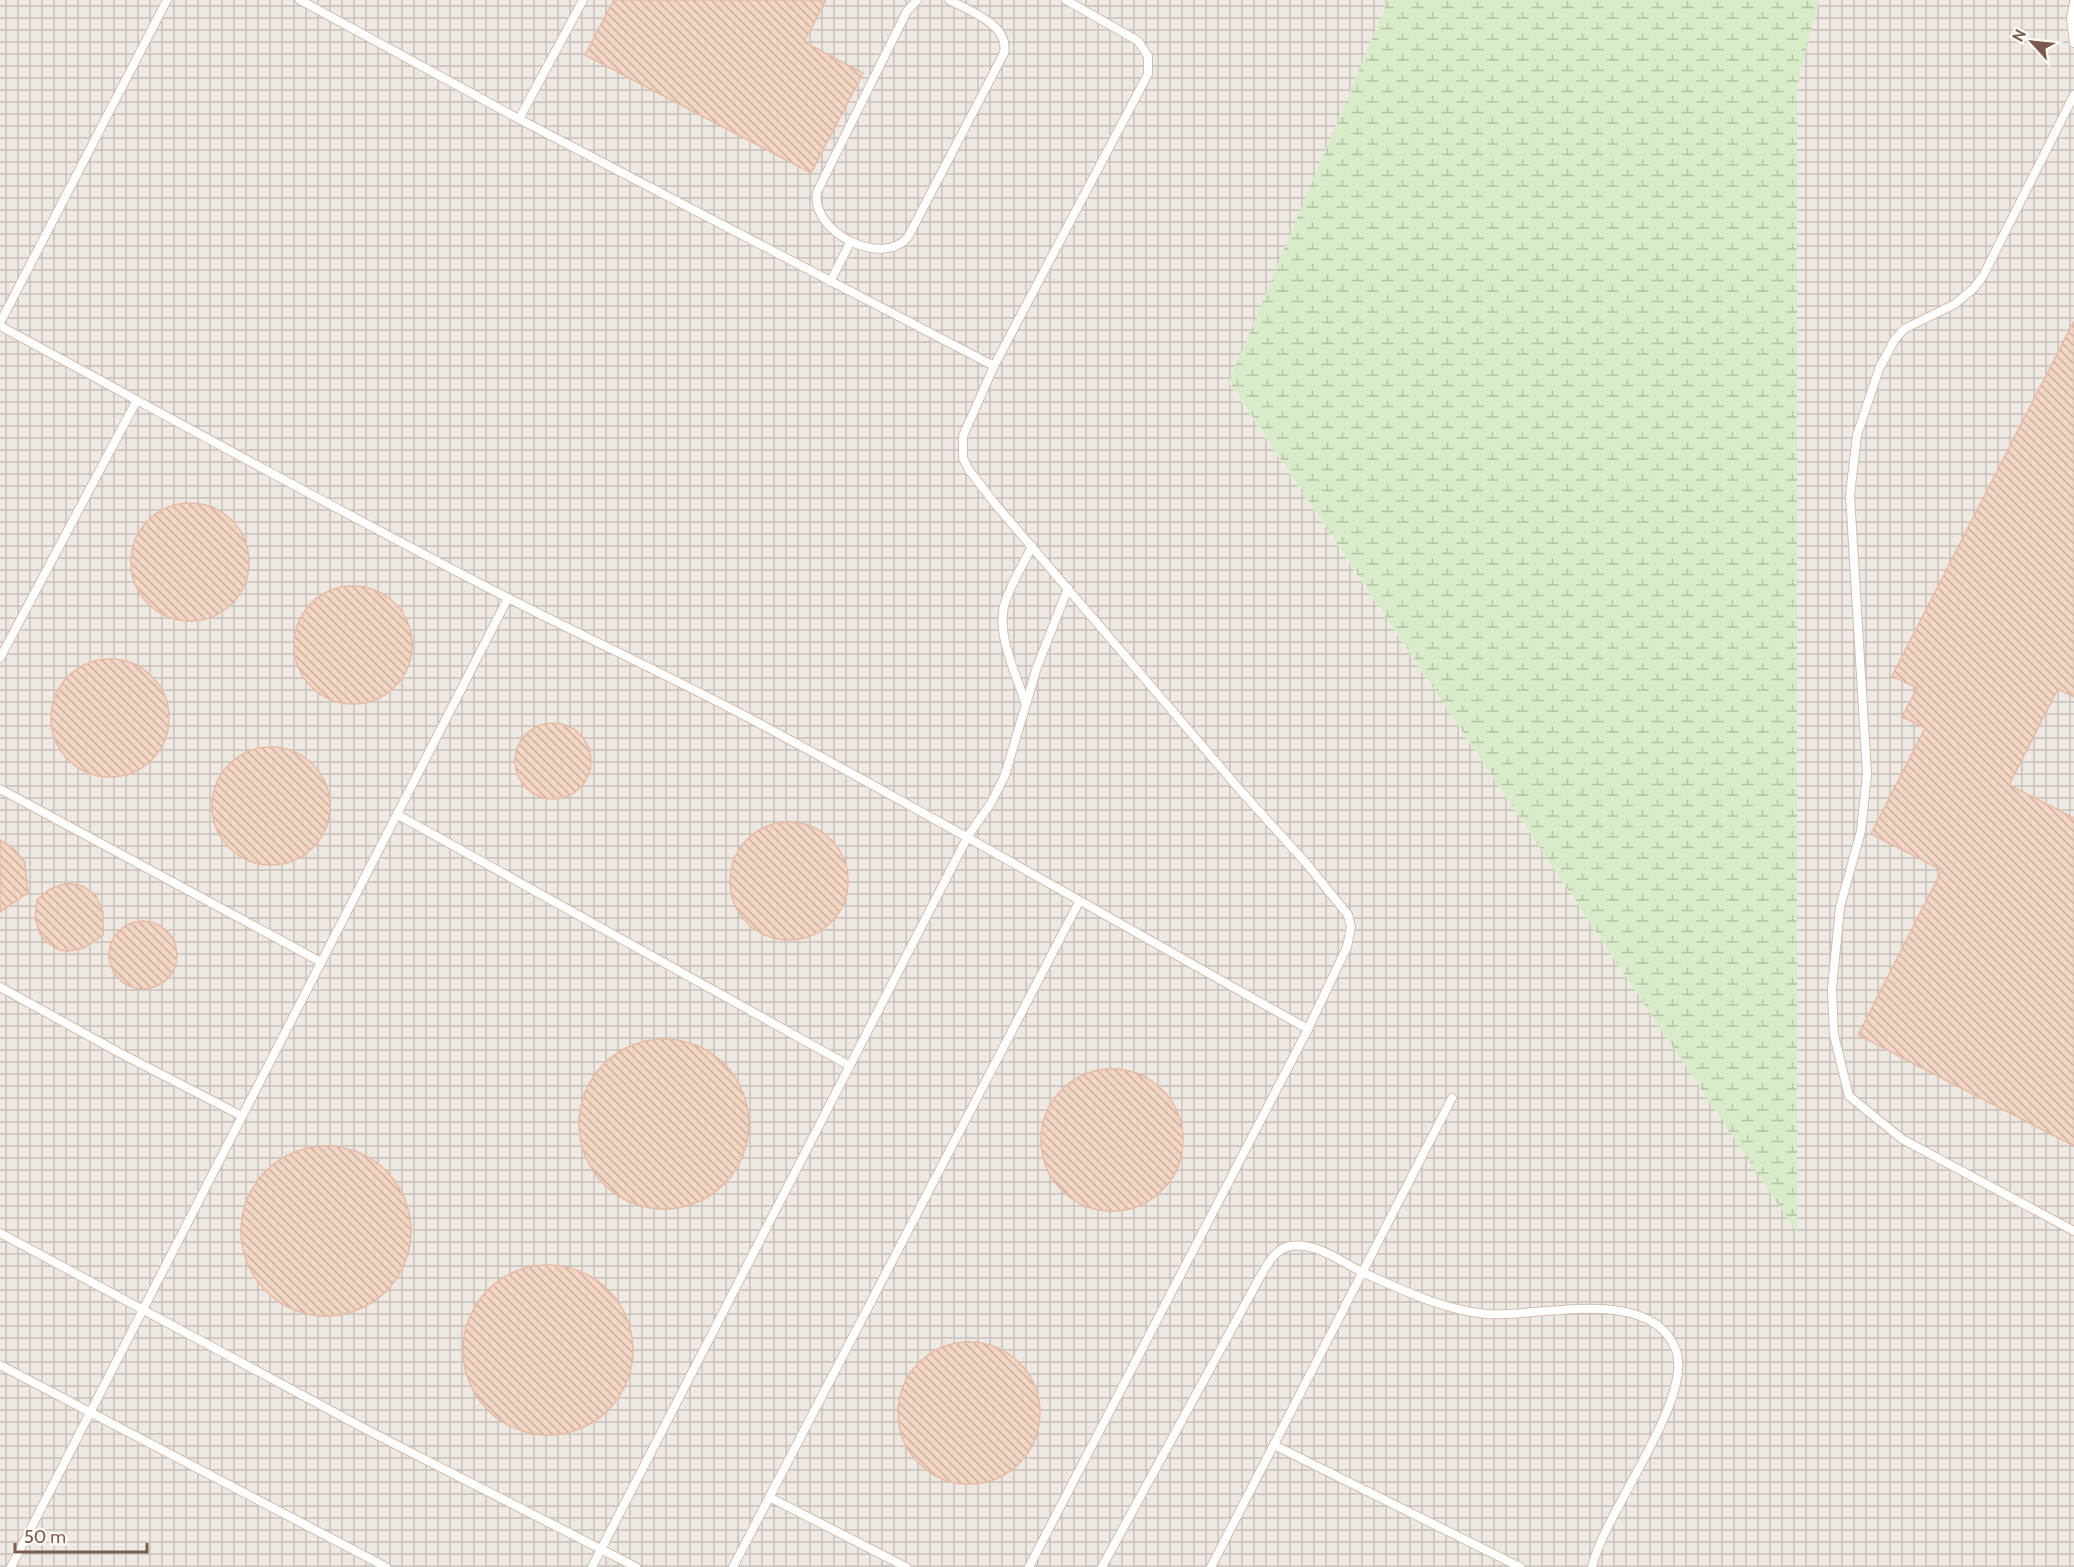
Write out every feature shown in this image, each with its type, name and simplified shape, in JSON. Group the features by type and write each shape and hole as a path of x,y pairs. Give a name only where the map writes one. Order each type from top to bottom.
{"lane":[{"path":"167,0 0,325 319,500 508,598 744,715 968,836 1079,902 1308,1029"},
{"path":"300,0 519,120 994,366"},
{"path":"519,120 583,0"},
{"path":"917,0 907,11 817,192 816,205 819,214 850,243 889,248 899,245 908,237 1004,53 1006,45 1001,32 973,12 949,0"},
{"path":"1029,1567 1308,1029 1347,947 1351,927 1348,915 983,488 963,458 963,436 994,366 1148,74 1148,56 1138,41 1066,0"},
{"path":"2074,3 2071,18 2074,43"},
{"path":"2074,95 1983,276 1974,288 1955,304 1904,329 1895,339 1879,369 1857,435 1850,495 1867,774 1861,831 1840,907 1832,989 1834,1035 1849,1096 1902,1138 2074,1232"},
{"path":"830,282 850,243"},
{"path":"0,658 137,400"},
{"path":"1025,704 1008,650 1003,612 1012,586 1032,546"},
{"path":"591,1567 968,836 991,803 1005,775 1036,667 1068,588"},
{"path":"11,1567 508,598"},
{"path":"0,789 321,962"},
{"path":"398,815 850,1066"},
{"path":"733,1567 1079,902"},
{"path":"0,987 118,1052 242,1116"},
{"path":"1211,1567 1452,1098"},
{"path":"0,1233 369,1431 636,1567"},
{"path":"1102,1567 1274,1256 1291,1246 1305,1246 1319,1250 1424,1299 1486,1314 1602,1307 1631,1313 1653,1324 1668,1338 1678,1359 1677,1385 1659,1426 1600,1539 1592,1567"},
{"path":"0,1365 386,1567"},
{"path":"1274,1445 1520,1567"},
{"path":"769,1497 906,1567"}],"shaded area":[{"path":"0,0 1388,0 1229,383 1797,1232 1797,86 1819,0 2074,0 2074,1567 0,1567"}],"green space":[{"path":"1388,0 1819,0 1797,86 1797,1233 1229,382"}],"building":[{"path":"614,0 826,0 804,42 863,73 811,173 585,55"},
{"path":"2074,321 2074,697 2058,689 2009,785 2074,818 2074,1146 1858,1035 1942,870 1871,834 1925,728 1902,717 1917,688 1892,676"},
{"path":"190,503 212,508 232,520 244,540 249,562 244,584 232,604 212,616 190,621 168,616 148,604 136,584 131,562 136,540 148,520 168,508"},
{"path":"353,586 364,587 386,596 402,612 411,634 411,656 402,678 386,694 364,703 353,704 342,703 320,694 304,678 295,656 294,645 295,634 304,612 320,596 342,587"},
{"path":"110,659 132,664 152,676 164,696 169,718 164,740 152,760 132,772 110,777 88,772 68,760 56,740 51,718 56,696 68,676 88,664"},
{"path":"553,723 568,726 580,734 588,746 591,761 588,776 580,788 568,796 553,799 538,796 526,788 518,776 515,761 518,746 526,734 538,726"},
{"path":"271,747 293,752 313,764 325,784 330,806 325,828 313,848 293,860 271,865 249,860 229,848 217,828 212,806 217,784 229,764 249,752"},
{"path":"789,822 800,823 822,832 838,848 847,870 847,892 838,914 822,930 800,939 789,940 778,939 756,930 740,914 731,892 730,881 731,870 740,848 756,832 778,823"},
{"path":"0,840 14,849 25,862 28,893 0,912"},
{"path":"66,883 83,886 96,896 103,912 103,935 84,948 68,951 59,950 45,941 35,918 37,900 50,889"},
{"path":"143,921 156,924 167,931 174,942 177,955 174,968 167,979 156,986 143,989 130,986 119,979 112,968 109,955 112,942 119,931 130,924"},
{"path":"664,1039 696,1046 724,1064 742,1092 749,1124 742,1156 724,1184 696,1202 664,1209 632,1202 604,1184 586,1156 579,1124 586,1092 604,1064 632,1046"},
{"path":"1112,1069 1139,1075 1162,1090 1177,1113 1183,1140 1177,1167 1162,1190 1139,1205 1112,1211 1085,1205 1062,1190 1047,1167 1041,1140 1047,1113 1062,1090 1085,1075"},
{"path":"326,1146 358,1153 386,1171 404,1199 411,1231 404,1263 386,1291 358,1309 326,1316 294,1309 266,1291 248,1263 241,1231 248,1199 266,1171 294,1153"},
{"path":"548,1265 580,1272 608,1290 626,1318 633,1350 626,1382 608,1410 580,1428 548,1435 516,1428 488,1410 470,1382 463,1350 470,1318 488,1290 516,1272"},
{"path":"969,1342 996,1348 1019,1363 1034,1386 1040,1413 1034,1440 1019,1463 996,1478 969,1484 942,1478 919,1463 904,1440 898,1413 904,1386 919,1363 942,1348"}]}
